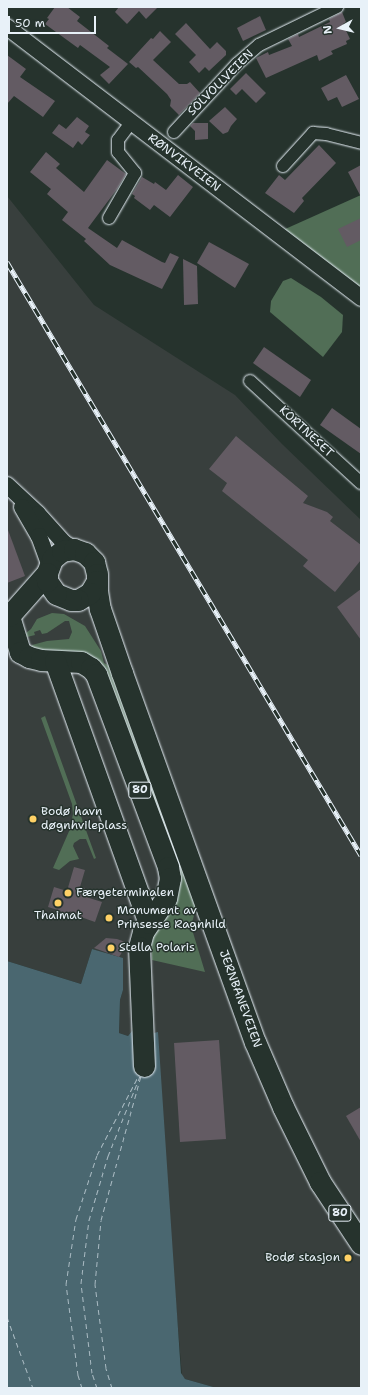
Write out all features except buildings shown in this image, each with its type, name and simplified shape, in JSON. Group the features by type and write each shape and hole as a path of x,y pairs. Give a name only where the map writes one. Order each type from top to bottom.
{"highway":[{"path":"9,616 48,568 57,554 62,551 74,549"},
{"name":"JERNBANEVEIEN","path":"74,549 85,553 94,562 97,574 96,591 100,609 255,1042 283,1107 320,1182 361,1244"},
{"name":"JERNBANEVEIEN","path":"48,568 51,588 67,599 96,627 122,673"},
{"path":"9,616 22,609 67,599 84,597 90,593 97,581"},
{"name":"80","path":"9,616 20,652 35,659 81,662 91,668 100,682 168,867 170,878 166,898 140,939 139,947 141,1028 144,1066"},
{"path":"55,661 149,923"}],"street":[{"name":"SOLVOLLVEIEN","path":"174,132 237,64 259,45 337,7"},
{"name":"RØNVIKVEIEN","path":"7,27 361,298"},
{"path":"109,218 135,173 118,152 118,140 131,123"},
{"path":"283,166 313,133 326,134 361,143"},
{"name":"KORTNESET","path":"250,381 361,483"},
{"name":"JERNBANEVEIEN","path":"7,486 28,504 64,543 74,549"},
{"name":"JERNBANEVEIEN","path":"7,486 26,513 39,536 48,568"}],"shaded area":[{"path":"7,196 94,305 235,395 282,444 361,520 361,1388 217,1388 185,1379 182,1376 153,1033 132,1031 128,1036 119,1033 120,1000 123,990 122,958 92,949 81,984 7,961"}],"green space":[{"path":"361,195 361,290 283,230"},
{"path":"291,278 321,297 343,315 342,332 323,357 270,312 271,301 283,281"},
{"path":"52,613 64,614 85,626 101,651 104,663 110,666 195,900 195,912 191,926 205,972 152,960 151,940 172,908 103,671 31,648 32,645 47,641 69,639 72,632 69,621 65,621 47,633 42,634 40,630 34,632 35,635 27,637 26,633 31,629 37,619"},
{"path":"45,716 96,858 94,859 86,839 80,839 74,843 73,846 79,859 70,861 59,870 53,868 70,829 73,814 72,804 41,718"}],"water":[{"path":"92,949 123,958 123,990 120,1000 119,1033 128,1036 132,1031 158,1032 181,1373 185,1379 217,1388 7,1388 7,961 81,984"}],"ferry route":[{"path":"82,1388 78,1375 66,1284 76,1219 97,1155 139,1075"},
{"path":"97,1388 92,1373 81,1283 89,1220 108,1156 140,1076"},
{"path":"112,1388 106,1368 95,1284 101,1220 141,1076"},
{"path":"7,1317 33,1388"}],"railway":[{"path":"7,262 361,855"}],"place":[{"name":"Bodø havn døgnhvileplass","path":"33,819"},
{"name":"Færgeterminalen","path":"68,893"},
{"name":"Thaimat","path":"58,903"},
{"name":"Monument av Prinsesse Ragnhild","path":"109,918"},
{"name":"Stella Polaris","path":"111,948"},
{"name":"Bodø stasjon","path":"348,1258"}]}
